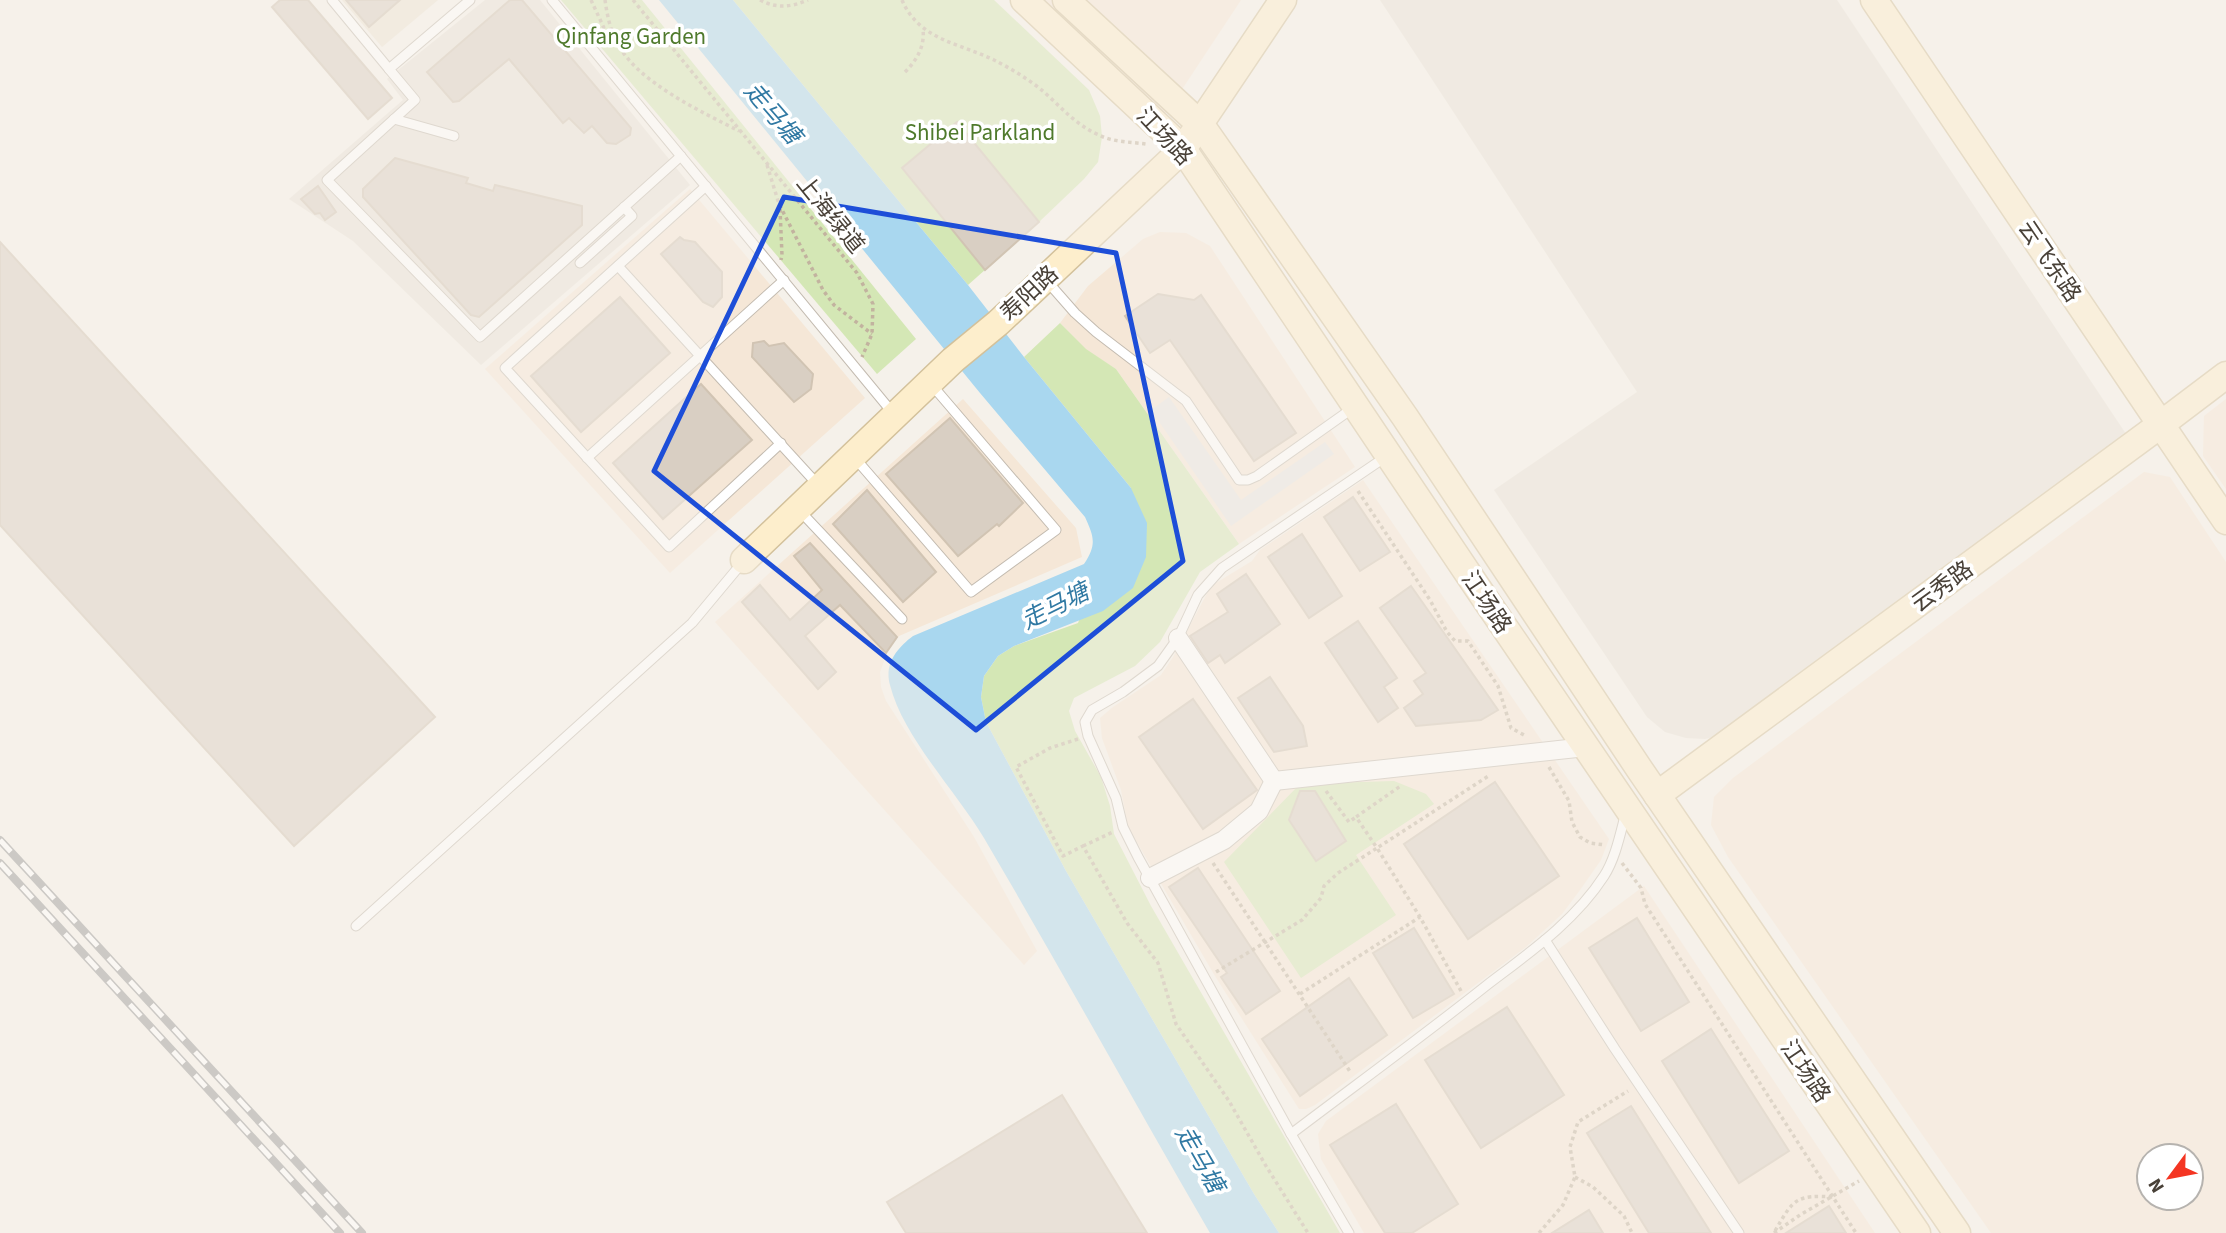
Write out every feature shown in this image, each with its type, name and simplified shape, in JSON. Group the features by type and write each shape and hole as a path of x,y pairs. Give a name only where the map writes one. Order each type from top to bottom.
{"main road":[{"name":"江场路","path":"1024,0 1183,149 1586,747 1638,790 1957,1233"},
{"name":"江场路","path":"1066,0 1201,124 1405,417 1875,1171 1917,1233"},
{"name":"寿阳路","path":"744,560 953,360 998,323 1183,149 1283,0"},
{"name":"云飞东路","path":"1874,0 2226,521"},
{"name":"云秀路","path":"1638,790 2160,425 2226,375"}],"street":[{"path":"1178,638 1274,781"},
{"path":"1274,781 1586,747"},
{"path":"1150,878 1224,840 1259,811 1274,781"}],"lane":[{"path":"332,0 415,100 327,180 480,337 681,156"},
{"path":"389,69 470,0"},
{"path":"552,0 896,416"},
{"path":"394,119 454,136"},
{"path":"706,186 505,368 669,547 781,443"},
{"path":"580,263 632,216 624,207"},
{"path":"618,266 821,488"},
{"path":"587,458 700,355 780,276"},
{"path":"1045,279 1096,332 1186,401 1239,480 1257,476 1356,406"},
{"path":"853,457 971,592 1056,530 930,383"},
{"path":"1349,1233 1291,1134 1123,827 1110,782 1088,736 1085,722 1092,710 1123,692 1158,666 1178,638 1198,595 1222,568 1388,455"},
{"path":"798,509 902,619"},
{"path":"356,926 692,623 744,560"},
{"path":"1291,1134 1467,1001 1545,940 1567,919 1605,875 1638,790"},
{"path":"1545,940 1739,1233"}],"path":[{"path":"591,0 604,28 636,68 691,106 741,132"},
{"path":"606,0 616,42"},
{"name":"上海绿道","path":"633,0 857,273 873,304 872,334 857,369"},
{"path":"760,0 778,7 794,6 808,0"},
{"path":"902,0 905,9 922,29 937,38 994,60 1042,90 1079,125 1102,137 1183,149"},
{"path":"905,72 914,64 923,45 922,29"},
{"path":"766,162 779,204 823,290 834,305 872,334"},
{"path":"779,204 782,255 780,276"},
{"path":"1088,736 1050,748 1016,767 1063,856 1123,827"},
{"path":"1314,776 1349,822 1434,763"},
{"path":"1206,979 1301,920 1321,898 1324,886 1338,873 1490,775"},
{"path":"1356,817 1420,916 1467,1001"},
{"path":"1083,846 1127,923 1158,963 1176,1024 1229,1101 1308,1233"},
{"path":"1204,850 1358,1083"},
{"path":"1300,994 1420,916"},
{"path":"1539,1233 1563,1205 1575,1177 1570,1147 1578,1122 1640,1084"},
{"path":"1774,1233 1875,1171"},
{"path":"1575,1177 1593,1187 1624,1216 1632,1233"},
{"path":"1774,1233 1788,1208 1806,1196 1834,1197"}],"highlighted area":[{"path":"784,197 1116,253 1183,561 976,730 654,471"}],"shaded area":[{"path":"342,0 438,0 382,47"},
{"path":"485,0 540,0 690,185 481,365 353,241 289,199 403,100 387,79"},
{"path":"1040,0 1241,0 1165,115"},
{"path":"1380,0 1837,0 2138,452 1722,735 1705,739 1686,738 1665,732 1647,717 1494,490 1637,392"},
{"path":"690,189 865,398 670,573 485,369"},
{"path":"1160,232 1186,233 1210,246 1355,467 1239,544 1116,369 1086,350 1060,323 1088,286 1143,239"},
{"path":"1169,397 1241,500 1325,442 1334,454 1231,526 1151,410"},
{"path":"963,399 1076,528 1082,557 899,636 888,649 880,672 881,687 886,701 974,837 1037,951 1024,965 715,622"},
{"path":"2226,399 2226,489 2203,456 2204,416"},
{"path":"2144,472 2170,477 2226,562 2226,1233 1991,1233 1728,857 1711,825 1714,797 1733,778"},
{"path":"1363,480 1609,839 1601,860 1562,914 1526,947 1315,1105 1299,1109 1215,976 1128,827 1121,790 1102,738 1100,718 1161,675 1211,586 1252,561 1260,550"},
{"path":"1644,886 1875,1233 1364,1233 1321,1159 1318,1134 1326,1121"}],"green space":[{"name":"Qinfang Garden","path":"561,0 642,0 916,339 877,374"},
{"name":"Shibei Parkland","path":"733,0 994,0 1089,90 1100,116 1102,137 1098,162 1039,222 968,285"},
{"path":"1060,323 1086,349 1116,369 1239,544 1200,572 1160,642 1135,666 1074,698 1069,711 1075,731 1101,777 1110,806 1114,834 1151,906 1340,1233 1279,1233 1066,871 986,722 981,697 984,676 998,656 1014,646 1078,623 1131,488 1024,357"},
{"path":"1394,781 1426,794 1434,804 1356,855 1396,915 1301,978 1224,862 1300,784"}],"water":[{"name":"走马塘","path":"659,0 733,0 1131,488 1147,523 1146,557 1133,588 1103,611 1014,646 998,656 984,676 981,697 986,722 1066,871 1279,1233 1210,1233 984,838 906,724 890,685 890,663 913,636 1084,564 1093,540 1085,517 980,393"}],"building":[{"path":"280,0 308,0 392,98 368,119 272,7"},
{"path":"346,0 400,0 369,27"},
{"path":"510,0 522,0 631,128 630,135 616,144 607,143 592,126 584,133 569,118 563,123 509,59 459,101 453,102 427,72"},
{"path":"957,122 1039,222 985,270 902,168"},
{"path":"395,158 468,178 466,183 493,191 495,185 582,206 582,225 479,317 471,315 363,197 363,189"},
{"path":"318,186 336,212 325,220 301,199"},
{"path":"680,237 695,242 722,272 722,297 713,307 703,302 661,254"},
{"path":"0,242 435,717 294,846 0,525"},
{"path":"1158,294 1194,300 1201,295 1296,433 1254,461 1170,340 1150,353 1125,316"},
{"path":"620,297 670,353 581,432 531,376"},
{"path":"764,341 769,346 784,343 813,374 811,389 794,402 752,357 753,343"},
{"path":"701,384 752,440 663,519 613,463"},
{"path":"950,418 1023,503 999,526 997,524 958,556 886,474"},
{"path":"867,490 936,572 903,602 833,524"},
{"path":"1353,497 1390,552 1360,571 1324,517"},
{"path":"1302,534 1342,596 1309,618 1268,557"},
{"path":"810,543 897,637 886,653 840,605 805,636 836,672 818,689 742,602 760,585 790,620 822,590 794,556"},
{"path":"1246,574 1280,624 1225,663 1220,655 1208,663 1190,636 1228,612 1217,594"},
{"path":"1411,586 1498,710 1481,720 1416,726 1404,708 1423,694 1414,681 1426,673 1380,608"},
{"path":"1358,621 1397,678 1384,687 1398,708 1378,722 1325,643"},
{"path":"1270,677 1303,726 1307,746 1274,752 1238,698"},
{"path":"1193,699 1257,790 1203,829 1139,737"},
{"path":"1495,782 1559,876 1468,939 1404,844"},
{"path":"1300,791 1315,791 1346,841 1316,861 1289,820"},
{"path":"1198,868 1280,991 1246,1014 1221,977 1227,973 1169,887"},
{"path":"1637,918 1689,1002 1641,1031 1589,948"},
{"path":"1414,928 1454,994 1413,1018 1373,953"},
{"path":"1349,978 1387,1035 1300,1096 1262,1039"},
{"path":"1507,1007 1564,1095 1481,1148 1425,1060"},
{"path":"1711,1029 1789,1151 1739,1183 1662,1061"},
{"path":"1062,1095 1147,1233 906,1233 887,1202"},
{"path":"1396,1104 1458,1204 1412,1233 1385,1233 1330,1145"},
{"path":"1631,1106 1711,1233 1649,1233 1587,1133"},
{"path":"1829,1206 1846,1233 1786,1233"},
{"path":"1589,1210 1603,1233 1552,1233"}],"railway":[{"path":"0,840 362,1233"},
{"path":"0,863 340,1233"}]}
